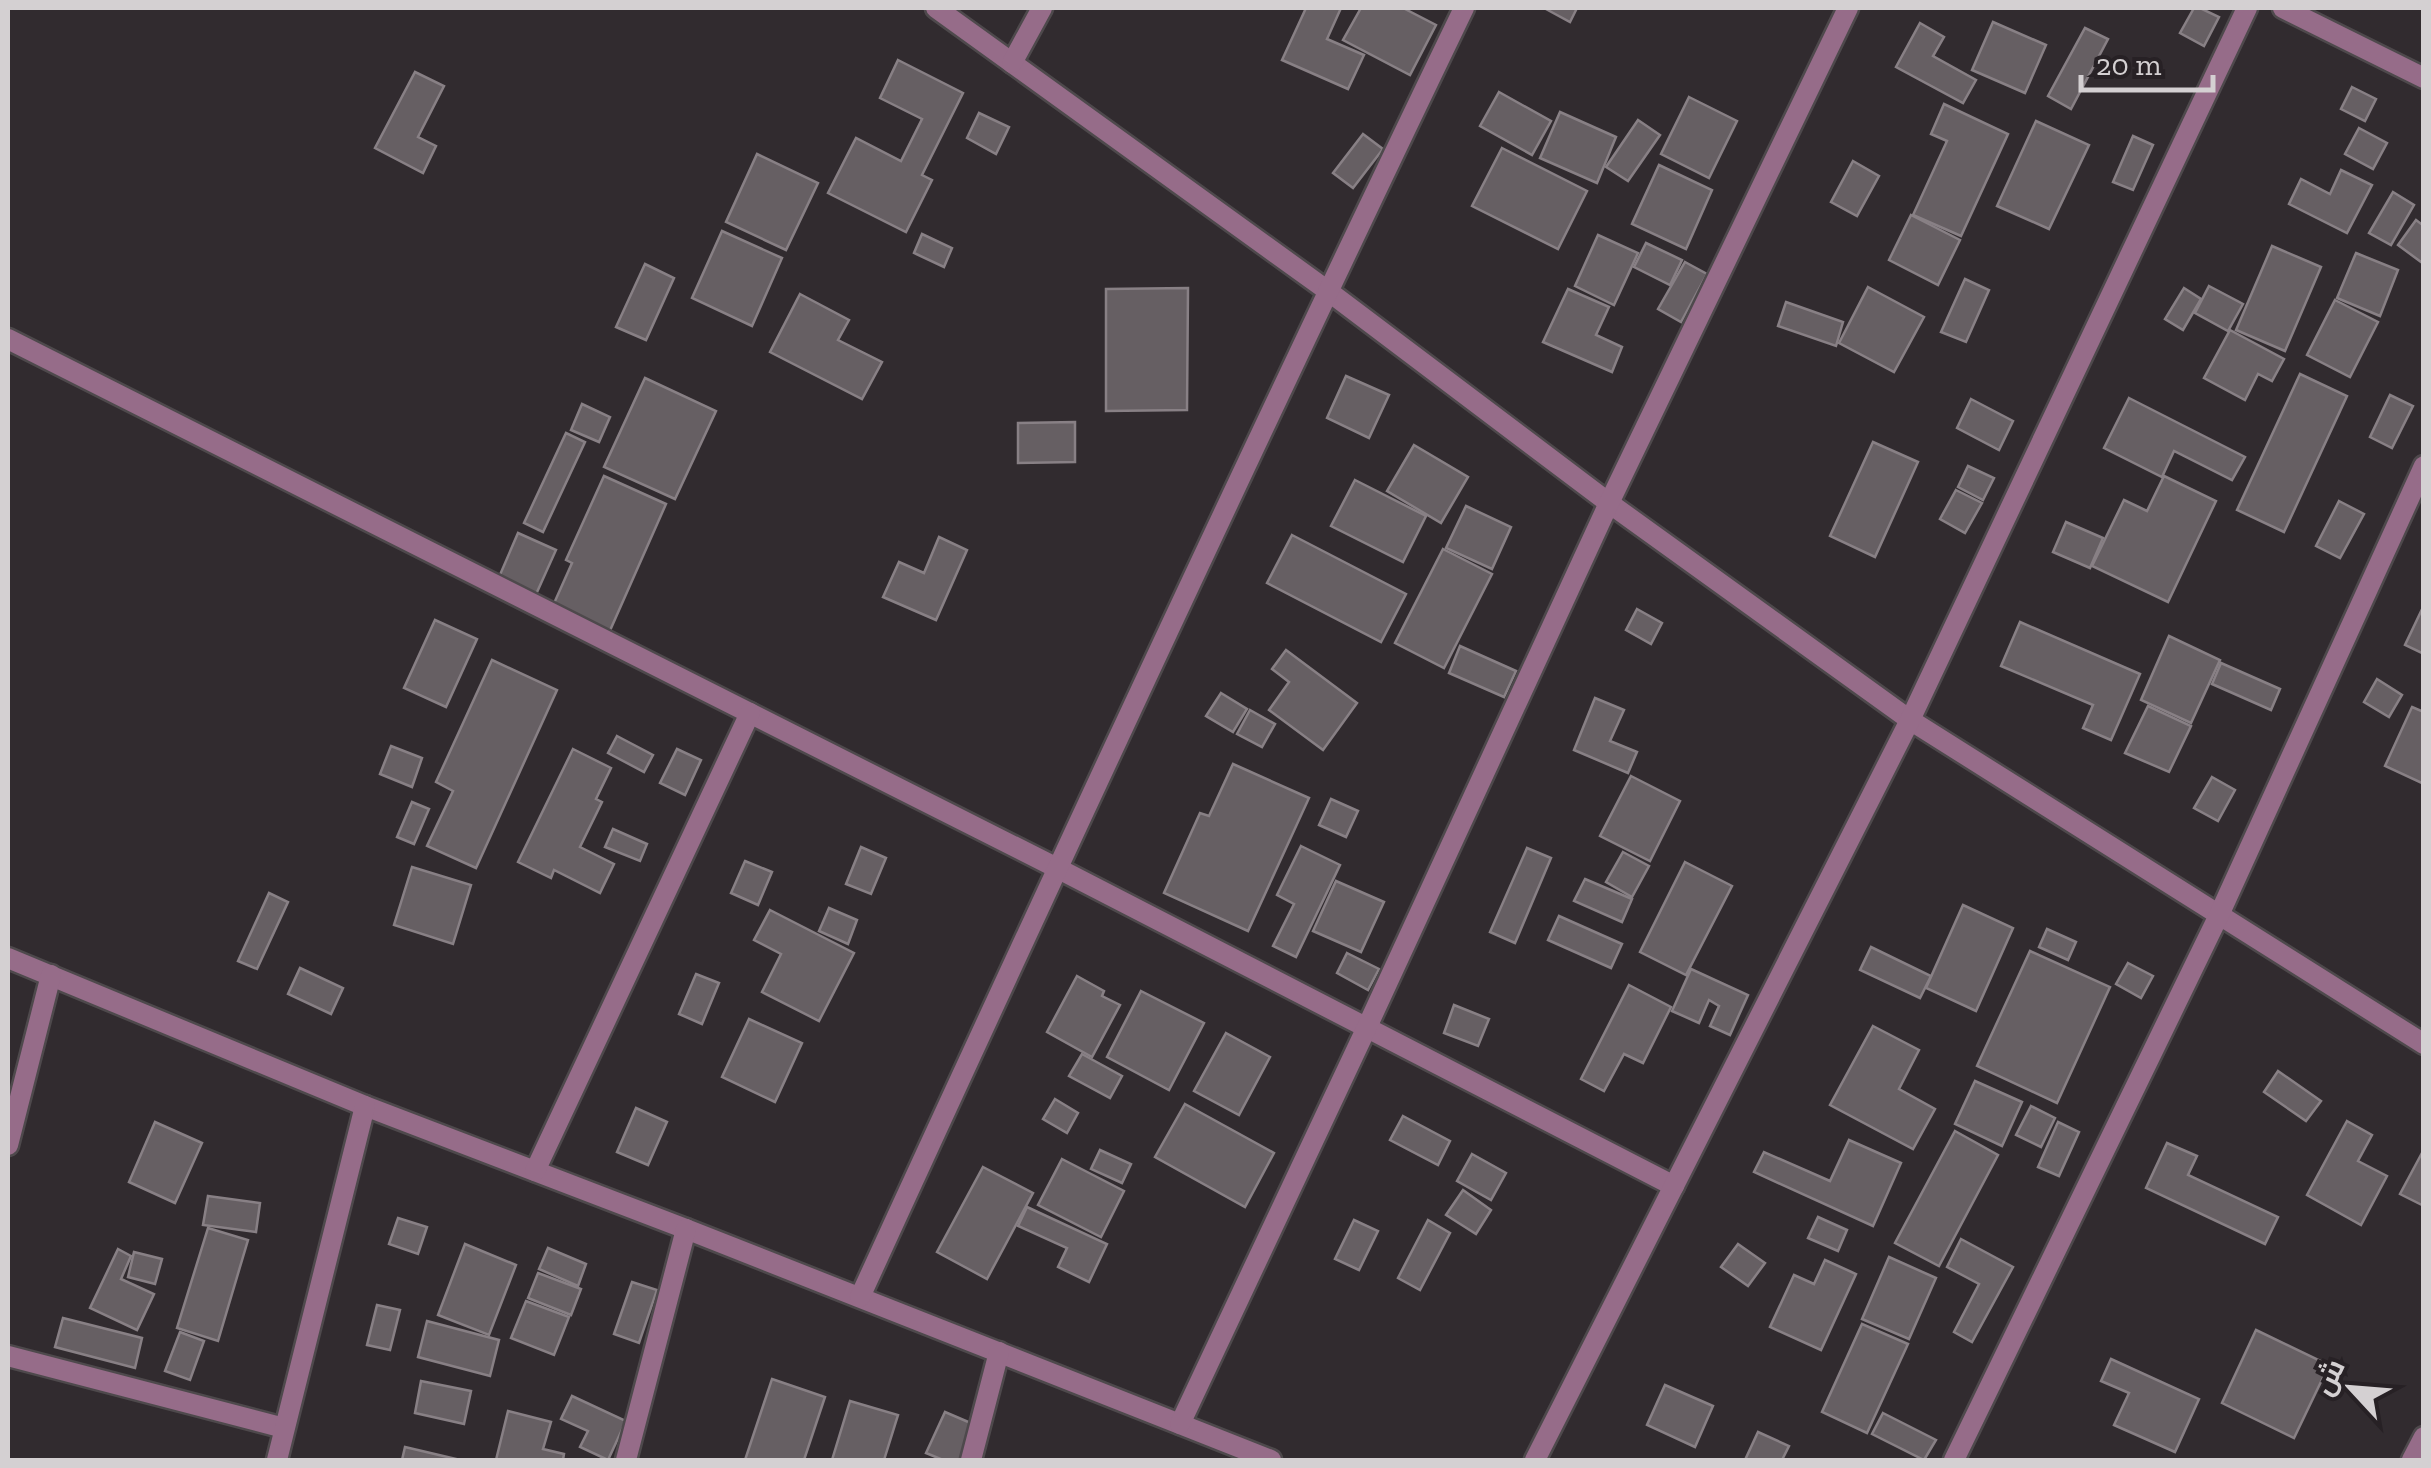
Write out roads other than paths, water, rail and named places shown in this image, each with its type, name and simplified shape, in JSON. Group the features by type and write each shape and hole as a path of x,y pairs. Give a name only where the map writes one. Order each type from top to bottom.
{"street":[{"path":"936,8 1328,290 1609,502 1910,720 2424,1044"},
{"path":"1012,63 1042,8"},
{"path":"860,1297 1057,868 1464,8"},
{"path":"1180,1424 1609,502 1848,8"},
{"path":"1535,1460 1910,720 2247,8"},
{"path":"2283,8 2424,78"},
{"path":"8,340 1057,868 1674,1186"},
{"path":"1954,1460 2220,915 2424,466"},
{"path":"535,1171 750,713"},
{"path":"8,958 365,1106 686,1228 1271,1460"},
{"path":"8,1145 51,976"},
{"path":"277,1460 365,1106"},
{"path":"626,1460 686,1228"},
{"path":"971,1460 999,1352"},
{"path":"8,1356 284,1428"},
{"path":"2412,1460 2424,1436"}]}
